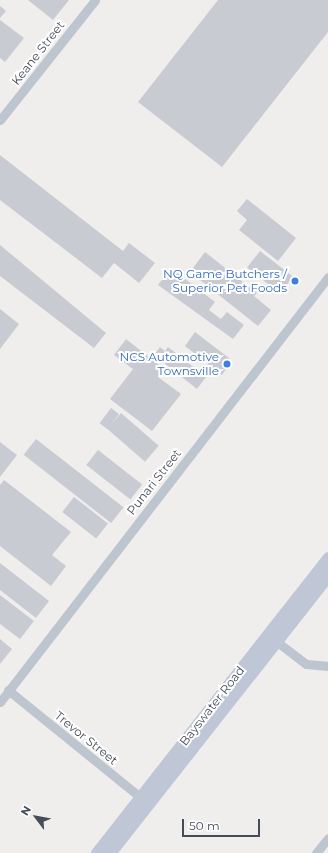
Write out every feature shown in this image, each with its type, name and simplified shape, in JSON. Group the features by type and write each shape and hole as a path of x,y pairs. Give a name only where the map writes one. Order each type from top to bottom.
{"main road":[{"name":"Bayswater Road","path":"109,853 145,800 272,638 328,558"},
{"name":"Bayswater Road","path":"272,638 328,575"},
{"name":"Bayswater Road","path":"97,853 145,800"}],"street":[{"name":"Keane Street","path":"0,120 95,0"},
{"name":"Punari Street","path":"0,702 328,277"},
{"path":"272,638 306,664 328,666"},
{"name":"Trevor Street","path":"8,690 145,800"},
{"path":"316,853 328,838"}],"building":[{"path":"28,0 69,0 53,20"},
{"path":"218,0 328,0 328,32 222,167 138,102"},
{"path":"0,6 6,11 0,18"},
{"path":"0,20 24,38 5,62 0,58"},
{"path":"0,155 123,251 129,243 155,263 139,283 114,263 102,278 0,200"},
{"path":"247,199 296,238 278,261 239,230 247,220 237,211"},
{"path":"0,245 106,333 94,348 0,276"},
{"path":"260,251 293,277 280,293 247,268"},
{"path":"205,252 257,293 254,296 271,310 258,326 190,272"},
{"path":"171,268 215,302 209,310 221,319 227,312 244,325 233,339 158,285"},
{"path":"0,309 19,324 0,349"},
{"path":"195,332 229,358 231,362 222,375 185,346"},
{"path":"126,339 164,369 158,377 181,394 152,431 110,399 133,369 114,355"},
{"path":"160,347 165,351 168,347 206,377 197,389 154,355"},
{"path":"111,408 119,414 108,429 100,423"},
{"path":"121,413 159,446 145,462 107,429"},
{"path":"36,439 123,507 111,523 24,455"},
{"path":"0,442 17,455 0,477"},
{"path":"98,450 142,484 130,499 86,465"},
{"path":"4,480 71,532 52,555 66,566 51,586 0,546 0,485"},
{"path":"74,497 108,523 96,538 62,512"},
{"path":"0,563 49,601 36,618 0,590"},
{"path":"0,595 34,621 20,639 0,624"},
{"path":"0,639 12,649 0,664"}],"place":[{"name":"NQ Game Butchers / Superior Pet Foods","path":"295,281"},
{"name":"NCS Automotive Townsville","path":"227,364"}]}
